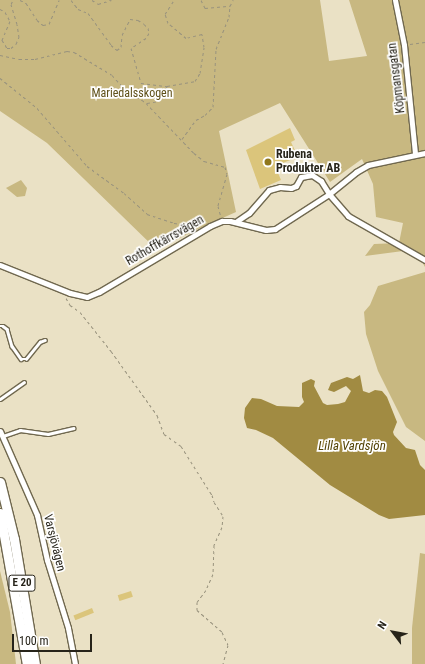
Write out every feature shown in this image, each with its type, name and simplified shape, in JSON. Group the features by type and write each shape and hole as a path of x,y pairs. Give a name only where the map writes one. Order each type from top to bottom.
{"highway":[{"name":"E 20","path":"0,482 14,539 35,664"},
{"name":"E 20","path":"0,513 27,664"}],"street":[{"name":"Köpmansgatan","path":"395,0 404,45 415,154"},
{"name":"Rothoffkärrsvägen","path":"0,265 70,294 82,297 92,295 210,226 222,221 237,221 266,230 275,229 329,194 356,172 368,165 425,153"},
{"path":"237,221 249,213 269,190 280,186 291,188 296,186 301,177 312,175 321,181 329,194 333,196 348,216 425,260"},
{"name":"Varsjövägen","path":"1,433 37,515 47,560 68,628 75,664"}],"lane":[{"path":"0,326 7,329 12,346 21,359 26,359 40,342 45,340"},
{"path":"0,398 24,382"},
{"path":"1,433 20,430 48,434 73,428"}],"path":[{"path":"0,9 5,12 10,20 3,33 2,40 7,48 12,48 16,44 19,37 18,24 11,4 13,0"},
{"path":"20,0 26,3 37,20 43,25 49,24 60,0"},
{"path":"71,0 78,9 88,14 111,46 117,50 121,46 122,35 130,19 138,20 144,24 149,33 146,38 131,48 141,83 167,86 195,81 200,73 204,47 202,34 186,38 168,23 165,14 174,0"},
{"path":"92,0 98,4 112,0"},
{"path":"202,0 205,8 230,6"},
{"path":"182,140 196,120 206,115 213,106 216,48 229,17 230,6 233,0"},
{"path":"404,45 425,42"},
{"path":"0,55 19,59 35,59 67,51 74,52 112,75 122,86 146,103 204,161 225,167 227,174 218,206 222,221"},
{"path":"0,78 37,108 87,166 124,193 147,214 174,223 199,227"},
{"path":"146,103 158,101 164,94 167,86"},
{"path":"70,294 66,300 80,312 111,351 157,415 164,434 181,446 212,495 214,502 223,516 222,527 214,545 213,574 206,590 197,602 197,610 222,632 228,644 223,664"}],"green space":[{"name":"Mariedalsskogen","path":"0,0 320,0 329,61 367,56 349,0 425,0 425,267 421,260 403,251 365,256 374,244 399,243 403,223 376,217 373,184 362,159 330,182 280,103 219,131 236,212 157,250 47,143 0,111"},
{"path":"21,180 27,188 25,196 17,197 6,188"},
{"path":"425,272 425,441 406,427 378,371 366,334 364,312 370,305 378,286"},
{"path":"420,553 425,554 425,664 412,664 412,628"},
{"path":"0,571 10,612 16,664 0,664"}],"water":[{"name":"Lilla Vardsjön","path":"360,375 363,391 369,393 375,390 382,391 387,397 397,422 393,432 394,435 406,448 415,450 420,465 425,470 425,515 389,519 379,515 330,485 273,438 256,430 247,428 244,418 245,408 252,398 261,399 277,406 299,407 304,402 302,397 302,383 311,379 315,381 314,386 323,403 327,405 338,404 345,402 351,391 346,386 334,392 328,390 331,383 347,377 353,379"}],"building":[{"name":"Rubena Produkter AB","path":"290,128 295,140 291,142 298,157 275,166 281,180 260,189 246,150"},
{"path":"131,591 133,597 120,601 118,595"},
{"path":"92,608 94,613 75,620 73,615"}],"place":[{"name":"Rubena Produkter AB","path":"268,162"}]}
